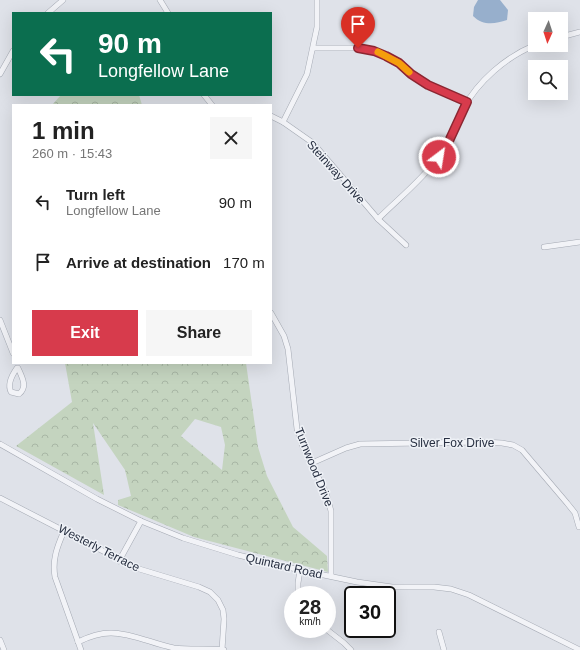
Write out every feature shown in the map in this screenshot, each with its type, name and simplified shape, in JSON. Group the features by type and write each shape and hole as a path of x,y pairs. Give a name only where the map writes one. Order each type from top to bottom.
{"street":[{"path":"49,12 63,0"},
{"path":"160,0 167,12"},
{"path":"283,122 307,74 314,48 317,27 317,0"},
{"path":"568,35 580,32"},
{"path":"314,48 358,48 374,51 399,63 411,74 428,85 467,102"},
{"path":"378,219 428,171 439,157 449,141 467,102 482,83 499,66 528,49"},
{"path":"0,74 12,53"},
{"path":"205,96 211,104"},
{"name":"Steinway Drive","path":"272,116 283,122 313,143 378,219 406,245"},
{"path":"544,247 580,242"},
{"name":"Turnwood Drive","path":"272,315 284,336 288,349 297,429 303,447 326,493 331,511 331,576"},
{"path":"0,320 12,351"},
{"path":"16,366 24,383 24,388 19,394 11,392 9,388 9,384 16,366"},
{"name":"Silver Fox Drive","path":"312,463 346,448 360,444 502,442 513,445 525,454 571,508 577,517 579,527"},
{"name":"Quintard Road","path":"0,444 97,499 141,521 183,538 238,555 331,576 392,587 434,587 451,589 469,595 580,650"},
{"name":"Westerly Terrace","path":"0,498 119,561 136,568 200,587 215,595 223,610 223,650"},
{"path":"119,561 141,521"},
{"path":"64,531 55,555 54,572 81,650"},
{"path":"298,586 300,570"},
{"path":"439,632 444,650"},
{"path":"78,642 89,637 110,633 124,634 172,647 223,650"},
{"path":"336,637 351,650"},
{"path":"0,640 4,650"}],"green space":[{"path":"60,96 139,96 142,104 53,104"},
{"path":"65,364 246,364 258,447 267,476 293,527 327,556 328,572 194,537 118,505 118,500 131,496 125,470 93,423 104,495 16,446 72,402","holes":["195,419 221,427 225,445 222,470 181,436"]}],"water":[{"path":"478,0 500,0 508,10 507,20 485,23 477,19 473,16 474,7"}],"slow traffic":[{"path":"378,52 399,63 409,72"}],"route":[{"path":"358,48 374,51 386,56 399,63 411,74 428,85 467,102 449,141 439,157"}]}
